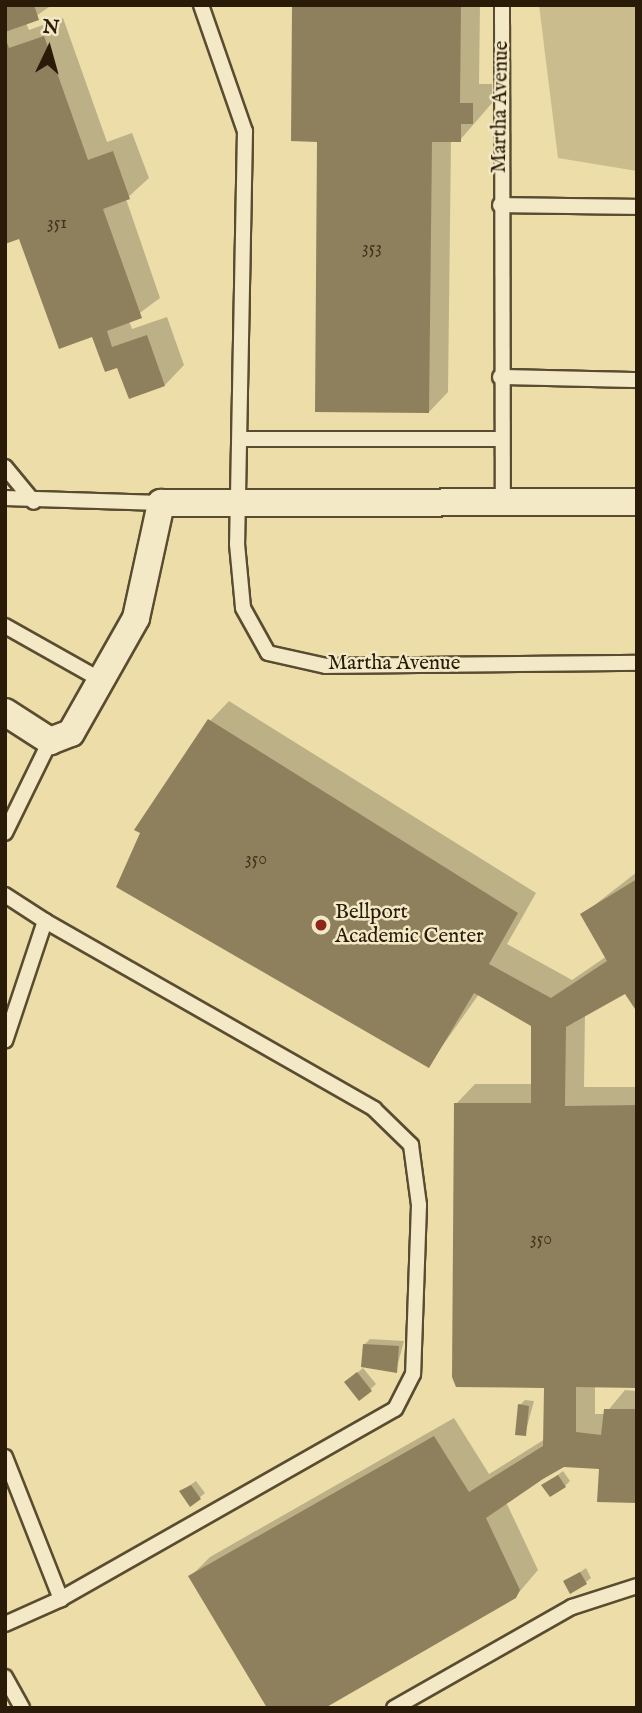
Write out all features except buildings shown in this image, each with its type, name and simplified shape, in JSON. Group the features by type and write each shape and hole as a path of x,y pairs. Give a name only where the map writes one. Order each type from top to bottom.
{"street":[{"path":"5,712 50,741 71,733 136,618 161,503 637,502"}],"lane":[{"name":"Martha Avenue","path":"201,5 245,131 241,503 243,608 268,653 326,666 637,663"},
{"name":"Martha Avenue","path":"502,5 499,205 503,503"},
{"path":"499,205 637,207"},
{"path":"500,377 637,380"},
{"path":"242,439 501,439"},
{"path":"5,467 34,502"},
{"path":"5,498 34,502 161,503"},
{"path":"5,626 101,680"},
{"path":"5,833 50,741"},
{"path":"5,895 374,1109 411,1145 419,1205 413,1374 395,1409 61,1599 5,1624"},
{"path":"5,1041 46,921"},
{"path":"5,1457 61,1599"},
{"path":"394,1708 572,1607 637,1586"},
{"path":"5,1677 22,1708"}],"shaded area":[{"path":"539,5 637,5 637,171 558,158"}],"place":[{"name":"Bellport Academic Center","path":"321,925"}]}
